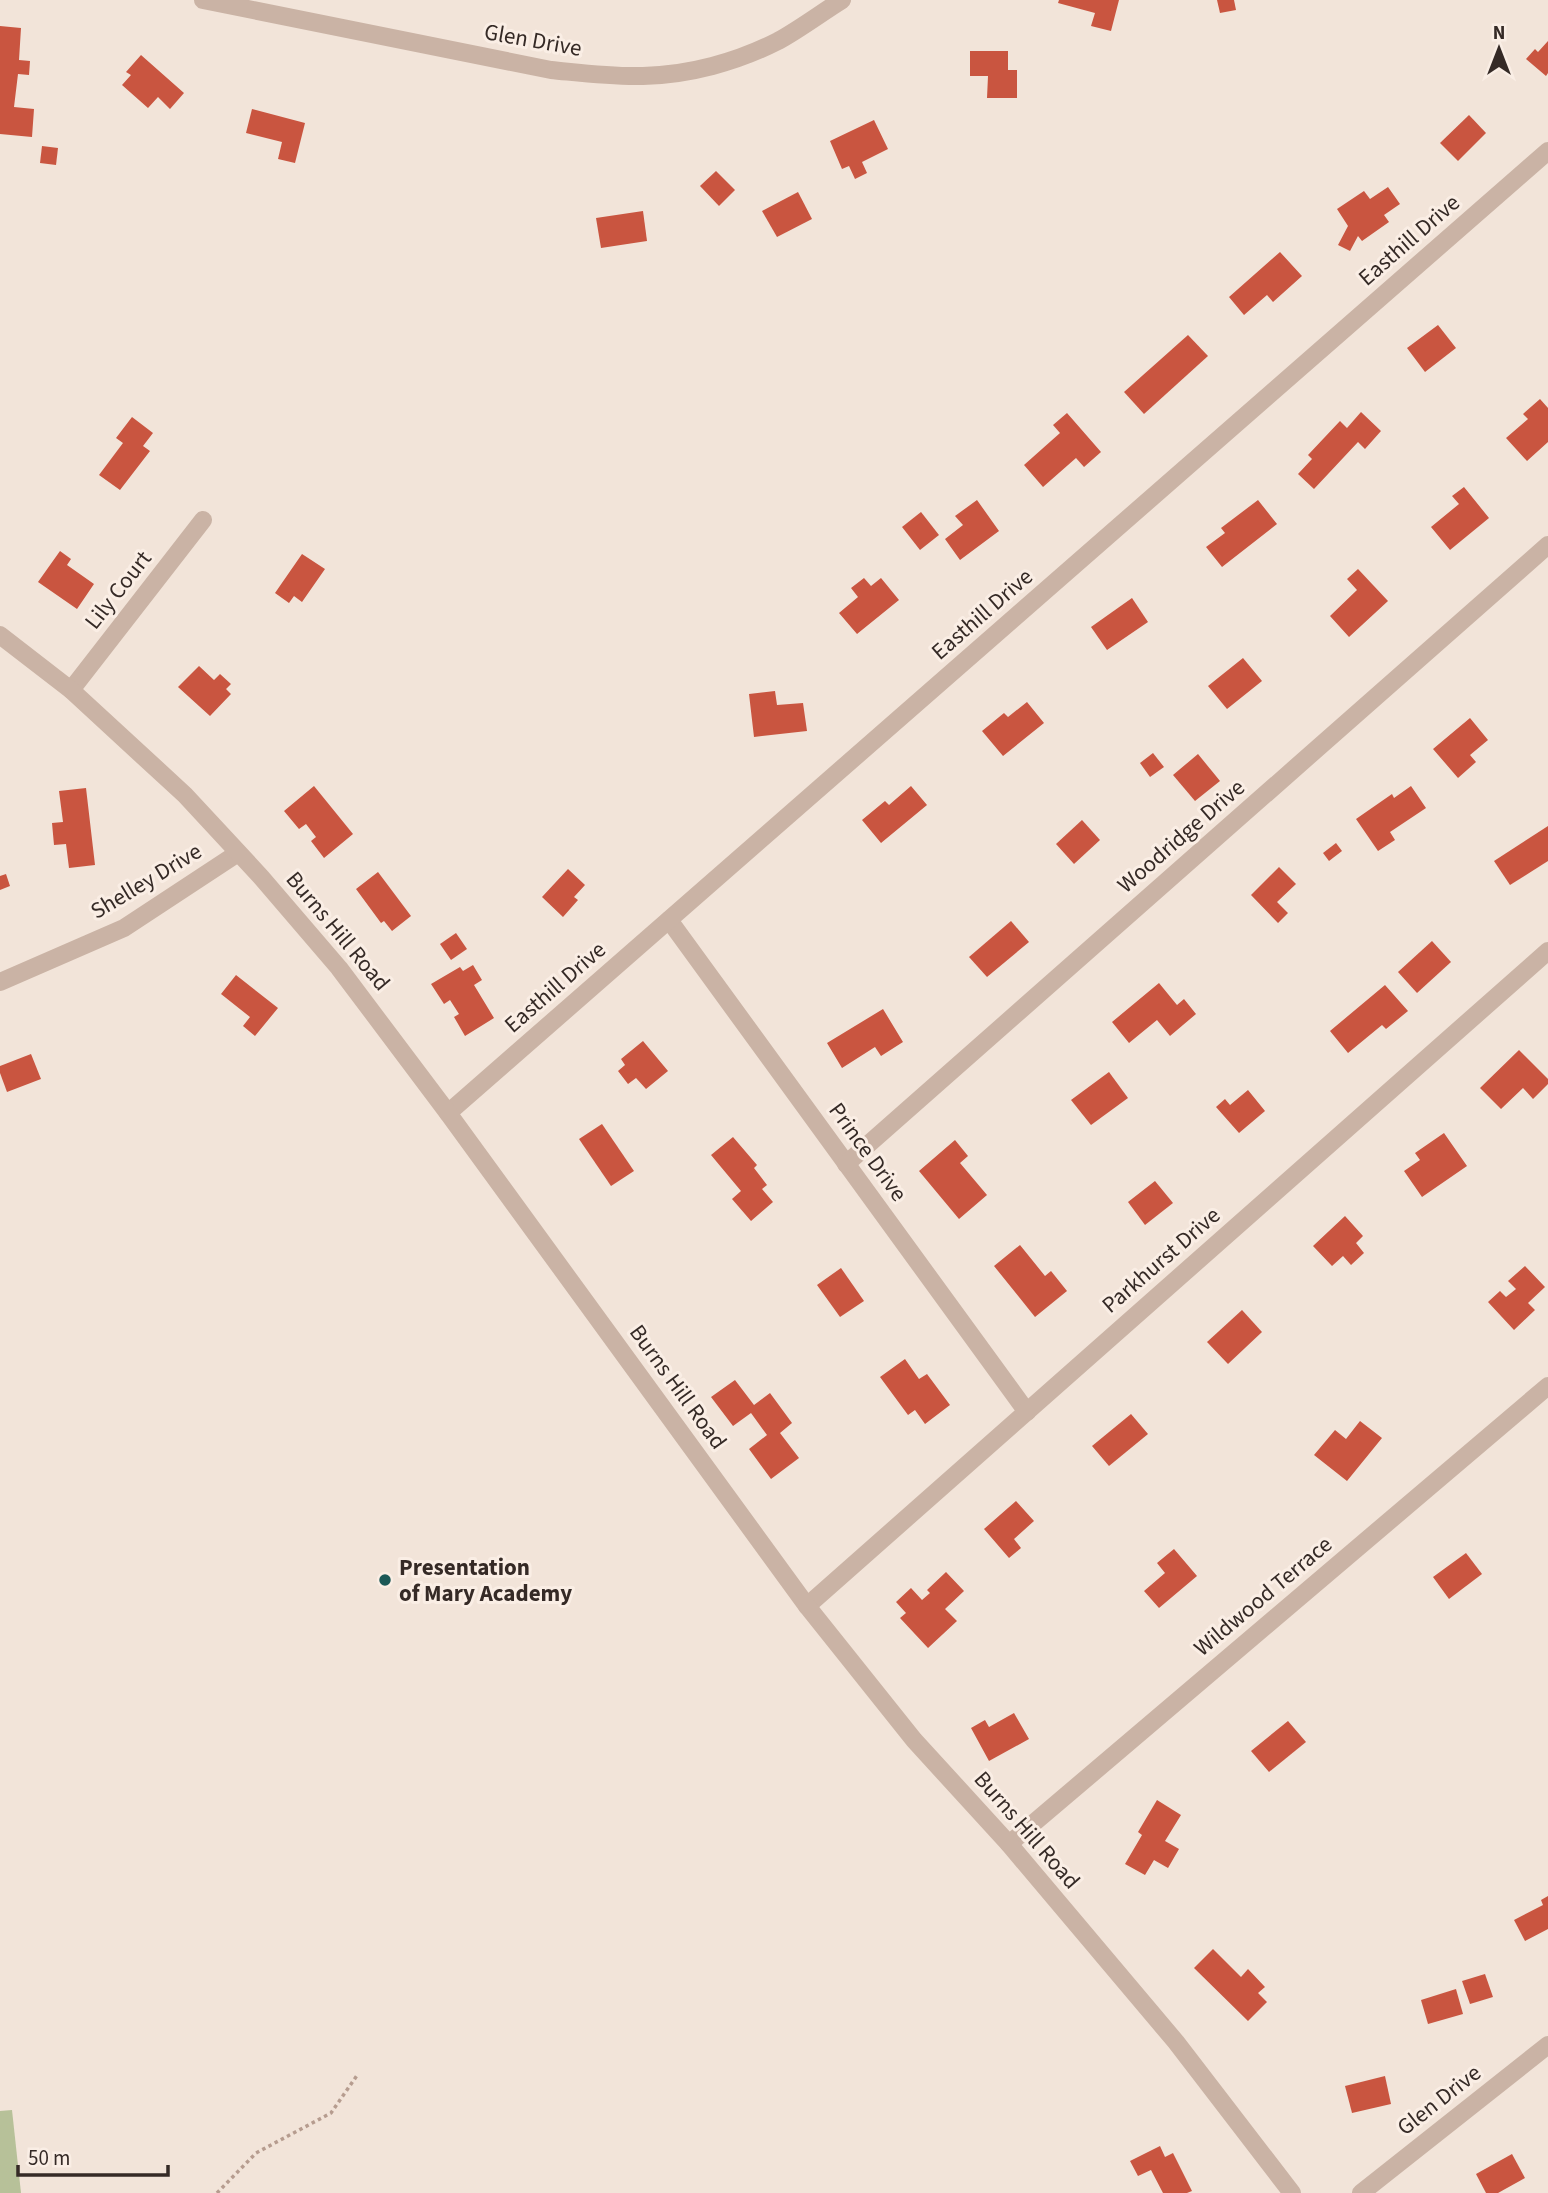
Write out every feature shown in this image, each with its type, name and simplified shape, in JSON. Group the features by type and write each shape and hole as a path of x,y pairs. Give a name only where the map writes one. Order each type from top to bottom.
{"street":[{"name":"Glen Drive","path":"203,0 551,70 645,76 691,71 736,59 779,40 842,0"},
{"name":"Easthill Drive","path":"448,1113 1548,151"},
{"name":"Lily Court","path":"71,690 203,520"},
{"name":"Woodridge Drive","path":"846,1164 1548,545"},
{"name":"Burns Hill Road","path":"0,635 71,690 185,794 339,968 448,1113 807,1606 914,1740 1009,1844 1176,2042 1292,2193"},
{"name":"Shelley Drive","path":"0,982 124,928 238,853"},
{"name":"Prince Drive","path":"669,920 1027,1412"},
{"name":"Parkhurst Drive","path":"807,1606 1548,951"},
{"name":"Wildwood Terrace","path":"1009,1844 1548,1386"},
{"name":"Glen Drive","path":"1361,2193 1548,2045"}],"path":[{"path":"217,2193 256,2153 331,2113 358,2074"}],"green space":[{"path":"12,2110 21,2193 0,2193 0,2111"}],"building":[{"path":"1059,0 1119,0 1111,31 1091,26 1095,13 1058,3"},
{"path":"1217,0 1234,0 1236,10 1220,13"},
{"path":"0,26 21,28 19,60 30,61 29,75 18,74 14,107 34,109 32,137 0,134"},
{"path":"1548,41 1546,76 1526,59 1535,49 1538,52"},
{"path":"970,51 1008,51 1008,70 1017,70 1017,98 987,98 988,76 970,76"},
{"path":"141,55 184,93 170,109 158,97 148,108 122,85 131,75 126,72"},
{"path":"252,109 305,123 295,163 278,159 282,142 246,133"},
{"path":"1469,115 1486,133 1458,161 1440,143"},
{"path":"874,120 888,149 862,162 867,173 855,179 849,166 842,169 830,141"},
{"path":"42,146 58,148 56,165 40,163"},
{"path":"716,171 735,190 719,206 700,186"},
{"path":"1388,187 1400,204 1384,215 1389,222 1362,241 1358,236 1350,251 1338,245 1348,226 1337,209 1364,191 1370,199"},
{"path":"798,192 812,219 777,237 762,211"},
{"path":"643,211 647,241 601,248 596,218"},
{"path":"1280,252 1302,276 1273,302 1267,295 1244,315 1229,297"},
{"path":"1438,325 1456,348 1425,372 1407,348"},
{"path":"1188,335 1208,356 1144,414 1124,392"},
{"path":"1540,399 1548,408 1548,442 1527,461 1506,438 1528,419 1523,414"},
{"path":"1361,412 1381,431 1365,449 1358,442 1314,489 1298,474 1312,459 1308,455 1340,421 1347,428"},
{"path":"1067,413 1101,452 1084,467 1076,458 1043,487 1024,465 1060,433 1053,425"},
{"path":"132,417 153,433 143,446 150,451 120,490 99,475 123,443 116,438"},
{"path":"1464,487 1489,518 1450,550 1431,527 1459,504 1452,496"},
{"path":"977,500 999,531 960,560 945,539 963,525 955,516"},
{"path":"1258,500 1277,524 1222,567 1206,547 1225,533 1221,528"},
{"path":"921,512 939,535 920,550 902,527"},
{"path":"60,551 71,559 67,565 94,584 77,609 38,582"},
{"path":"302,554 325,569 302,602 294,596 289,603 275,593"},
{"path":"1358,569 1388,601 1349,637 1330,616 1357,590 1347,579"},
{"path":"864,578 871,586 881,578 899,600 857,634 839,613 858,597 851,588"},
{"path":"1132,598 1148,622 1107,650 1091,627"},
{"path":"1243,658 1262,681 1227,709 1208,686"},
{"path":"199,666 214,680 220,674 231,684 226,689 231,694 210,716 178,687"},
{"path":"775,691 777,705 803,703 807,731 754,737 749,694"},
{"path":"1027,702 1044,723 1003,756 982,731 1004,713 1008,717"},
{"path":"1470,718 1488,740 1470,755 1476,762 1458,778 1433,749"},
{"path":"1153,753 1164,767 1150,777 1140,763"},
{"path":"1198,754 1220,781 1195,801 1173,775"},
{"path":"314,786 353,834 324,858 311,841 316,837 306,824 299,829 284,811"},
{"path":"911,786 927,805 881,843 862,820 885,801 889,805"},
{"path":"1411,786 1426,808 1390,832 1395,840 1378,851 1356,819 1392,794 1394,798"},
{"path":"86,788 95,865 69,868 66,844 54,845 52,823 63,822 59,791"},
{"path":"1082,820 1100,840 1074,864 1056,844"},
{"path":"1548,826 1548,861 1510,885 1494,861"},
{"path":"1336,843 1342,851 1329,861 1323,853"},
{"path":"1279,867 1296,884 1277,902 1288,913 1278,923 1251,895"},
{"path":"568,869 585,885 574,897 578,900 563,917 542,897"},
{"path":"378,872 411,916 392,931 384,921 381,923 356,889"},
{"path":"6,874 10,886 0,890 0,876"},
{"path":"1011,921 1029,942 987,977 969,957"},
{"path":"456,933 467,949 451,960 440,944"},
{"path":"1432,941 1451,962 1417,993 1398,972"},
{"path":"473,965 482,980 474,985 494,1018 465,1036 454,1017 459,1014 450,1000 444,1004 431,984 460,967 463,971"},
{"path":"236,975 278,1008 255,1036 243,1026 250,1017 221,994"},
{"path":"1159,983 1177,1005 1184,999 1196,1014 1170,1036 1157,1020 1129,1043 1112,1022"},
{"path":"1385,985 1408,1011 1386,1029 1382,1025 1348,1053 1330,1031"},
{"path":"883,1009 903,1042 881,1056 875,1047 842,1068 827,1043"},
{"path":"643,1041 668,1071 646,1089 636,1078 628,1084 618,1071 625,1065 621,1059"},
{"path":"1519,1050 1548,1079 1548,1084 1533,1099 1523,1088 1501,1109 1480,1088"},
{"path":"31,1054 41,1079 7,1092 0,1066"},
{"path":"1109,1072 1128,1098 1091,1125 1071,1100"},
{"path":"1248,1090 1265,1111 1239,1133 1216,1107 1225,1099 1230,1105"},
{"path":"602,1124 634,1171 611,1186 579,1139"},
{"path":"1444,1133 1467,1166 1422,1197 1404,1171 1420,1160 1415,1153"},
{"path":"733,1137 757,1165 754,1168 767,1185 762,1189 773,1202 751,1221 732,1199 741,1191 711,1155"},
{"path":"955,1140 968,1156 960,1163 987,1195 959,1219 919,1171"},
{"path":"1155,1181 1173,1203 1145,1225 1128,1202"},
{"path":"1345,1216 1363,1236 1356,1243 1364,1253 1351,1265 1343,1256 1332,1266 1313,1246"},
{"path":"1020,1245 1045,1276 1051,1271 1067,1291 1035,1317 994,1266"},
{"path":"1525,1266 1545,1287 1528,1303 1535,1310 1514,1330 1488,1302 1500,1291 1506,1297 1516,1289 1508,1281"},
{"path":"841,1268 864,1301 840,1317 817,1285"},
{"path":"1242,1310 1262,1332 1228,1364 1207,1342"},
{"path":"905,1359 919,1379 927,1374 950,1405 925,1424 915,1410 908,1415 880,1377"},
{"path":"735,1380 754,1405 770,1393 792,1423 780,1433 799,1458 771,1479 749,1449 767,1435 751,1413 733,1426 711,1397"},
{"path":"1131,1414 1148,1434 1109,1466 1092,1446"},
{"path":"1360,1421 1382,1438 1347,1481 1314,1455 1335,1430 1346,1439"},
{"path":"1016,1501 1034,1521 1014,1539 1021,1548 1009,1558 984,1529"},
{"path":"1174,1549 1197,1576 1159,1608 1144,1591 1165,1573 1157,1563"},
{"path":"1466,1553 1482,1574 1449,1599 1433,1577"},
{"path":"946,1572 964,1591 945,1609 957,1621 928,1648 900,1618 906,1613 896,1602 911,1588 922,1600 930,1593 927,1590"},
{"path":"1014,1713 1029,1739 989,1761 971,1728 985,1720 989,1727"},
{"path":"1288,1721 1306,1742 1269,1772 1251,1751"},
{"path":"1157,1800 1181,1815 1165,1841 1179,1849 1168,1868 1154,1860 1145,1875 1125,1864 1142,1835 1138,1832"},
{"path":"1548,1896 1548,1929 1525,1941 1514,1920 1543,1905 1541,1900"},
{"path":"1213,1949 1241,1977 1248,1969 1265,1987 1258,1993 1267,2002 1248,2021 1194,1968"},
{"path":"1485,1974 1493,1997 1470,2004 1462,1981"},
{"path":"1456,1989 1463,2014 1428,2024 1421,2000"},
{"path":"1385,2076 1391,2104 1352,2113 1345,2086"},
{"path":"1160,2146 1165,2157 1173,2153 1192,2191 1163,2193 1151,2170 1138,2176 1130,2161"},
{"path":"1512,2154 1525,2178 1498,2193 1486,2193 1476,2174"}],"place":[{"name":"Presentation of Mary Academy","path":"385,1580"}]}
